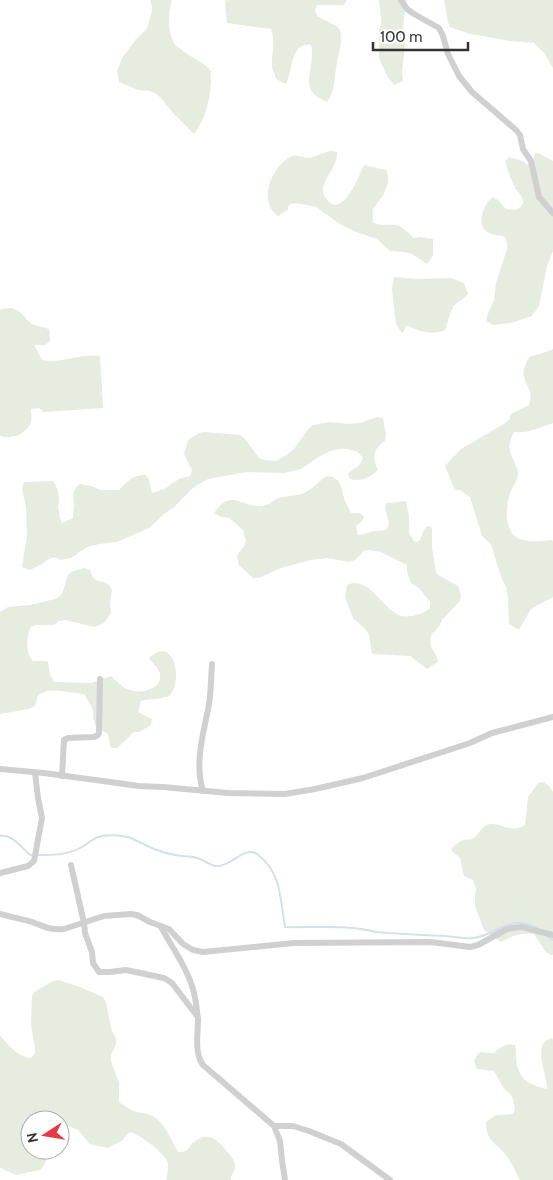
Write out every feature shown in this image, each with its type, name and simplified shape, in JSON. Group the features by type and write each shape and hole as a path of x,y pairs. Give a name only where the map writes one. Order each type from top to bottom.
{"street":[{"path":"401,0 414,14 439,28 448,54 459,76 472,92 520,135 530,161 537,192 553,213"},
{"path":"203,790 200,775 200,752 209,702 212,664"},
{"path":"62,776 64,740 68,738 94,737 99,733 100,679"},
{"path":"0,769 139,786 228,793 285,794 363,778 470,743 492,733 553,717"},
{"path":"0,873 28,866 34,861 42,818 35,773"},
{"path":"71,865 85,933 92,952 93,963 99,972 126,970 164,978 172,983 198,1016"},
{"path":"0,914 32,922 52,930 64,929 104,916 137,915 169,930 180,942 189,948 203,952 294,943 430,942 470,947 478,945 507,929 522,927 553,935"},
{"path":"161,927 190,978 198,1016 197,1051 200,1061 274,1126 280,1141 286,1180"},
{"path":"274,1126 293,1126 341,1144 390,1180"}],"shaded area":[{"path":"150,0 172,0 169,22 170,33 174,43 211,71 208,104 199,128 194,134 155,93 138,90 119,82 117,71 122,58 147,28 152,11"},
{"path":"226,0 347,0 344,5 317,5 315,10 317,16 338,27 341,33 341,44 333,90 327,102 316,96 310,89 311,45 304,45 299,48 293,58 286,84 276,79 272,67 273,43 271,29 227,23"},
{"path":"379,0 406,0 403,27 405,45 403,81 394,85 387,76 379,58 381,18"},
{"path":"444,0 553,0 553,68 544,53 534,43 470,34 450,27"},
{"path":"331,151 337,152 335,163 323,188 325,197 329,202 335,205 346,199 364,165 386,170 388,182 384,194 373,209 373,222 380,225 398,226 414,238 433,239 433,255 427,264 412,254 390,251 377,239 340,224 316,207 296,203 290,204 288,210 278,216 272,210 268,202 269,185 283,162 293,156 309,158"},
{"path":"535,153 553,161 553,251 547,266 539,306 532,316 511,323 493,325 486,321 494,300 496,283 507,249 507,243 505,237 486,231 482,223 482,213 493,197 506,209 514,210 520,208 523,203 522,197 515,188 505,161 509,157 523,161 527,165 533,161"},
{"path":"394,277 417,279 451,278 464,283 468,294 453,307 445,330 431,333 406,326 403,333 396,323 395,317 392,288"},
{"path":"12,308 19,311 32,324 49,329 50,341 45,345 34,345 42,360 57,361 92,355 100,356 103,408 44,412 39,408 31,409 31,422 26,430 14,436 0,436 0,311 1,309"},
{"path":"553,349 553,423 529,431 514,432 509,446 518,472 508,504 509,528 516,537 524,540 553,541 553,597 531,609 519,630 509,624 506,587 491,544 482,536 470,497 460,490 455,490 445,466 461,449 504,424 509,420 511,414 529,405 530,393 525,381 524,370 529,357"},
{"path":"377,417 383,418 386,434 385,441 376,450 374,458 378,470 365,479 350,479 348,474 360,464 363,458 358,452 340,449 322,455 301,469 284,473 247,472 208,479 192,489 149,528 117,542 87,547 71,558 61,560 51,558 30,570 22,567 27,536 26,507 22,488 24,482 53,481 58,490 58,507 62,523 73,518 74,493 80,484 101,490 119,490 134,477 146,475 152,493 164,489 179,479 190,476 192,470 184,454 188,440 199,433 240,435 259,458 276,461 294,449 313,425 330,422 360,423"},
{"path":"327,476 338,481 351,513 359,513 364,516 363,520 356,526 358,535 387,529 389,524 385,507 387,503 406,501 409,533 414,541 420,540 425,529 428,526 431,527 436,572 458,586 461,595 460,601 432,634 431,646 438,662 427,669 410,656 372,654 369,635 353,618 345,597 347,585 362,584 401,616 413,616 424,612 430,608 430,602 419,588 411,583 407,565 381,552 369,550 364,551 355,560 349,562 328,558 311,560 281,568 259,578 253,578 239,565 237,556 246,541 243,530 229,518 221,517 214,513 221,505 233,500 251,505 266,505 283,497 306,492"},
{"path":"84,568 90,570 93,578 109,585 112,590 111,613 104,623 95,627 65,620 59,621 54,625 36,625 31,627 27,645 30,658 33,661 48,662 50,675 54,682 91,683 111,676 125,688 135,691 145,691 155,687 158,683 160,674 149,658 158,652 165,652 171,656 176,673 176,682 169,696 141,701 138,712 152,719 151,725 139,732 134,732 117,748 110,746 108,734 96,727 93,710 84,694 60,691 43,692 38,695 35,706 29,709 0,714 0,612 8,607 30,605 55,599 63,591 68,575 73,571"},
{"path":"544,782 553,792 553,955 546,952 534,934 517,935 501,942 484,930 475,906 476,889 473,880 464,876 460,858 451,849 460,841 474,838 482,828 490,824 511,828 520,828 525,825 528,797 538,783"},
{"path":"59,980 80,987 103,997 106,1002 111,1028 116,1038 111,1061 119,1083 119,1102 132,1110 149,1114 157,1119 164,1127 178,1152 186,1150 203,1137 218,1141 235,1163 231,1180 166,1180 168,1164 163,1155 153,1146 131,1132 123,1140 108,1148 90,1144 78,1130 70,1127 70,1110 20,1110 20,1160 46,1160 40,1170 16,1175 0,1168 0,1036 22,1056 31,1058 35,1053 31,1025 32,996 36,991 53,981"},
{"path":"552,1038 553,1180 520,1180 508,1158 493,1142 486,1129 486,1122 496,1115 513,1114 515,1108 512,1096 504,1089 494,1071 477,1069 474,1061 478,1053 494,1053 506,1045 515,1045 517,1064 521,1075 529,1083 547,1089 541,1053 542,1046"}],"waterway":[{"path":"38,855 66,853 77,850 96,838 112,835 128,837 174,855 195,857 215,866 221,866 242,854 252,852 265,861 276,878 285,927 342,927 376,932 466,938 482,936 512,924 528,924 538,929"},
{"path":"0,836 12,839 30,855 33,855"},
{"path":"548,937 553,940"}]}
